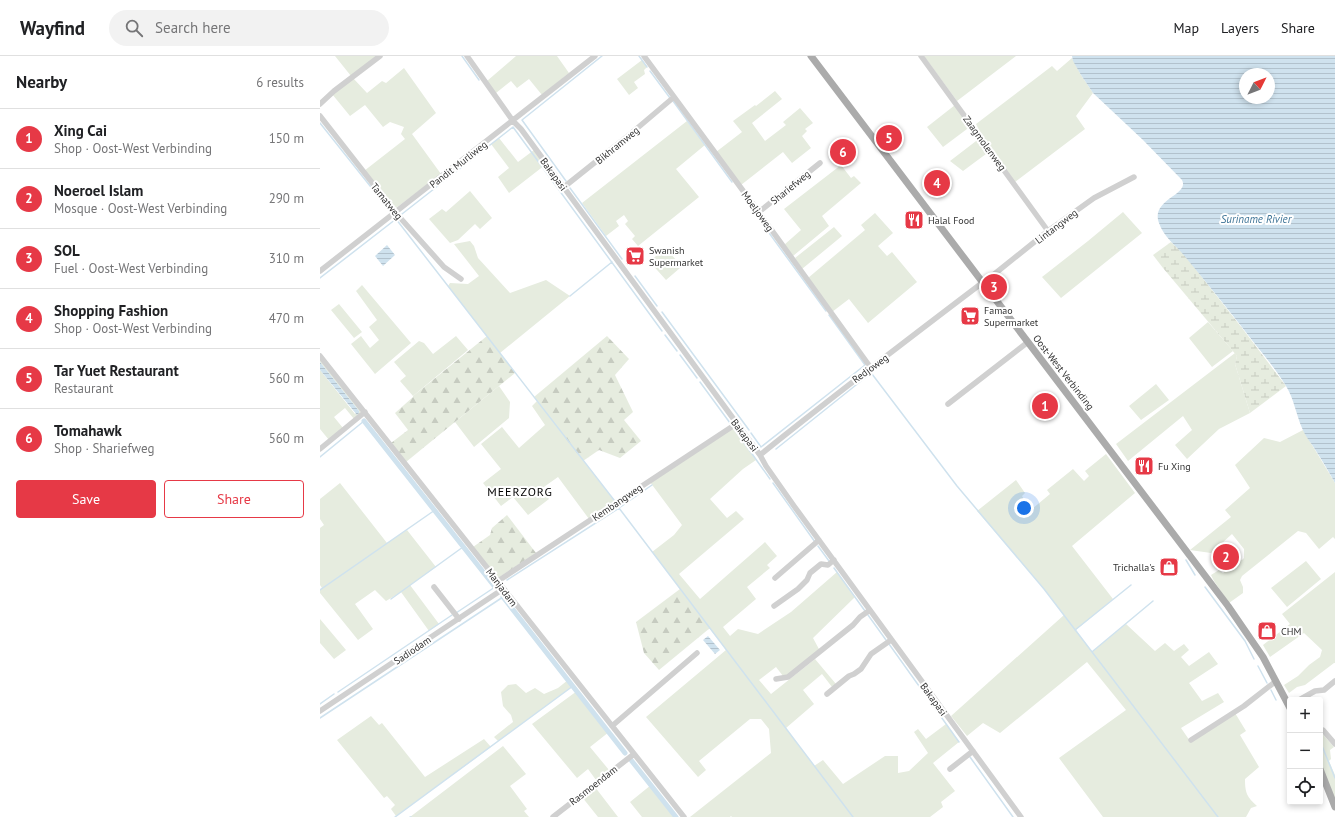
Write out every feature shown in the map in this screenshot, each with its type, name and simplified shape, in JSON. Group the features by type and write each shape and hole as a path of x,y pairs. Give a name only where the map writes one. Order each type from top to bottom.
{"main road":[{"name":"Oost-West Verbinding","path":"811,56 1228,606 1260,652 1287,701"},
{"path":"1323,777 1335,807"}],"street":[{"path":"320,104 334,91 380,56"},
{"name":"Bakapasi","path":"467,56 513,121 521,129 564,187 760,455 766,466 891,640 1021,817"},
{"name":"Pandit Murliweg","path":"320,271 596,56"},
{"name":"Moeljoweg","path":"644,56 672,99 759,212 871,368"},
{"name":"Zaagmolenweg","path":"922,56 1048,231"},
{"name":"Bikhramweg","path":"564,187 672,99"},
{"name":"Tamatweg","path":"320,116 395,212 444,267 461,279"},
{"name":"Shariefweg","path":"759,212 820,163"},
{"name":"Lintangweg","path":"982,283 1048,231 1094,198 1134,177"},
{"name":"Redjoweg","path":"760,455 982,283"},
{"path":"948,404 988,375 1028,342"},
{"name":"Manjadam","path":"320,356 684,817"},
{"path":"320,449 364,412"},
{"name":"Kembangweg","path":"498,581 736,424"},
{"path":"775,578 819,540"},
{"path":"774,606 798,589 807,580 810,573 821,564 828,565 834,560"},
{"path":"434,587 458,619"},
{"name":"Sadiodam","path":"320,711 503,589"},
{"path":"776,679 788,677 870,610"},
{"path":"827,694 849,676 861,669 871,654 891,640"},
{"path":"612,726 697,653"},
{"path":"1191,740 1244,706 1276,681"},
{"path":"1304,697 1315,691 1324,690 1335,681"},
{"path":"1323,730 1335,744"},
{"path":"950,768 973,751"},
{"name":"Rasmoendam","path":"553,817 634,754"}],"green space":[{"path":"335,56 377,56 351,76"},
{"path":"516,56 557,56 569,73 542,95 529,79 517,88 511,81 496,93 487,81"},
{"path":"924,56 1016,56 957,101"},
{"path":"1072,58 1093,93 1076,116 1085,129 1015,182 982,136 976,124 1052,66 1057,71"},
{"path":"642,60 647,67 644,70 645,74 634,82 638,88 629,95 617,79"},
{"path":"404,68 436,113 412,134 441,174 396,208 364,171 405,139 401,134 404,127 390,122 383,127 365,105 350,116 332,94 353,78 367,93 382,81 386,83"},
{"path":"775,91 782,99 752,123 765,141 786,125 783,122 800,108 813,123 805,129 807,131 802,136 811,148 792,163 783,152 741,185 716,152 742,132 733,121"},
{"path":"955,105 971,126 943,147 927,127"},
{"path":"687,121 705,145 676,169 699,197 638,246 632,239 635,236 625,224 628,221 624,215 616,221 619,226 606,236 582,203"},
{"path":"499,138 518,162 534,150 545,165 509,193 498,177 509,168 491,144"},
{"path":"980,138 990,151 963,171 950,161"},
{"path":"841,165 851,178 854,176 861,183 822,216 829,226 793,256 784,245 801,230 784,209"},
{"path":"470,191 492,218 480,229 475,224 458,240 450,243 429,219 442,209 446,212"},
{"path":"1123,212 1142,233 1061,298 1042,277"},
{"path":"875,213 893,233 878,246 887,256 892,252 917,282 868,323 849,299 832,312 808,278 865,230 861,225"},
{"path":"834,227 842,236 802,269 795,258"},
{"path":"470,241 474,246 478,258 510,293 546,280 570,296 500,353 448,286 450,283 468,284 479,276 454,244"},
{"path":"1171,242 1183,253 1286,386 1250,413 1235,364 1237,356 1153,255"},
{"path":"666,249 679,263 677,265 680,268 666,280 649,261"},
{"path":"362,285 411,343 375,374 351,344 361,336 370,348 379,340 369,327 377,320 356,291"},
{"path":"339,304 362,332 354,338 331,310"},
{"path":"1208,322 1233,351 1212,367 1189,338"},
{"path":"456,336 468,350 413,396 400,381 406,376 394,362 419,341 424,343 433,354"},
{"path":"487,336 515,373 406,462 391,443 408,430 395,413 413,396"},
{"path":"607,336 629,359 615,375 633,412 624,420 641,441 620,458 599,450 583,461 534,397"},
{"path":"1235,353 1237,356 1235,364 1250,413 1219,429 1187,459 1175,445 1192,430 1183,416 1128,461 1116,444"},
{"path":"320,358 360,409 361,413 354,419 345,408 334,417 343,428 329,440 320,429 320,370 355,414 359,411 320,362"},
{"path":"1156,384 1169,400 1141,420 1129,406"},
{"path":"499,386 510,402 509,418 474,447 455,422"},
{"path":"537,401 615,502 589,519 558,477 541,489 549,499 528,515 513,497 501,506 483,483 501,469 481,444 502,427 519,448 545,425 532,406"},
{"path":"733,428 756,460 743,469 710,499 727,518 736,511 744,519 679,574 700,599 765,542 777,556 767,565 770,568 747,587 756,599 723,627 730,636 738,629 758,634 791,612 837,572 855,597 813,638 820,651 789,675 783,676 776,667 759,680 771,694 815,659 836,684 832,687 822,674 803,690 814,704 786,728 814,766 823,760 843,784 885,756 898,756 898,773 909,771 928,753 914,732 918,729 926,739 946,724 959,742 933,763 955,791 941,802 943,807 930,817 690,817 771,753 769,729 761,719 750,719 699,761 706,770 698,777 646,717 726,650 652,552 674,535 682,525 650,482"},
{"path":"1303,430 1335,483 1335,539 1333,537 1319,549 1306,533 1298,531 1242,576 1240,580 1243,587 1243,593 1229,603 1211,575 1219,570 1223,573 1240,559 1242,560 1244,558 1244,549 1232,534 1211,553 1190,550 1231,517 1225,510 1250,488 1235,465 1264,438 1280,442"},
{"path":"1106,454 1135,493 1072,546 1113,599 1076,630 1092,652 1126,624 1155,651 1165,643 1174,651 1184,644 1189,650 1181,657 1189,666 1209,652 1218,664 1189,683 1202,701 1218,693 1224,702 1181,728 1190,741 1235,713 1246,731 1240,735 1259,767 1245,779 1247,794 1257,806 1251,808 1246,817 1103,817 1059,758 1126,710 1087,662 1000,733 983,723 967,736 951,716 1064,615 1044,589 977,511 1016,480 1025,493 1022,496 1029,508 1032,509 1050,494 1047,490 1073,469 1084,481 1089,476 1085,471"},
{"path":"340,483 387,543 407,530 436,567 410,585 439,624 429,631 401,592 386,601 375,590 355,604 373,629 358,640 320,593 322,588 320,585 320,528 324,525 320,519 320,499"},
{"path":"507,515 536,553 498,578 473,547 490,535 492,528"},
{"path":"1306,561 1321,579 1287,607 1271,588"},
{"path":"1335,572 1335,663 1305,685 1297,687 1289,693 1284,685 1298,676 1320,657 1322,650 1304,633 1270,657 1263,645 1290,624 1282,614"},
{"path":"680,589 710,628 659,670 644,653 636,622"},
{"path":"320,619 346,650 334,659 320,643"},
{"path":"568,680 573,686 498,741 494,737 513,722 511,715 503,706 501,692 508,685 516,684 526,693 535,688 544,694 558,688"},
{"path":"577,691 609,732 590,747 609,770 596,780 588,769 577,778 532,724"},
{"path":"371,716 379,725 382,723 425,777 484,739 491,747 396,816 391,809 395,805 387,796 384,798 337,740"},
{"path":"1323,734 1334,747 1330,750 1331,759 1329,761 1335,775 1335,799 1323,769"},
{"path":"503,746 526,774 510,786 527,809 524,811 529,817 410,817"},
{"path":"651,785 676,817 642,817 630,802"},
{"path":"595,787 618,817 598,817 582,797"}],"water":[{"name":"Suriname Rivier","path":"1072,56 1335,56 1335,483 1303,431 1291,396 1279,375 1161,228 1158,215 1160,208 1181,190 1183,185 1182,180 1143,140 1093,93 1073,61"},
{"path":"387,245 395,255 383,266 375,256"},
{"path":"320,362 359,411 357,415 320,370"},
{"path":"708,636 720,650 715,654 703,640"}],"waterway":[{"path":"462,56 479,80"},
{"path":"566,181 522,120 602,56"},
{"path":"639,56 647,67"},
{"path":"650,71 670,98"},
{"path":"673,101 732,182"},
{"path":"320,123 390,211"},
{"path":"402,214 513,127 662,331"},
{"path":"570,188 622,259"},
{"path":"753,211 826,311"},
{"path":"320,278 396,219 614,500"},
{"path":"570,296 612,262"},
{"path":"635,276 657,306"},
{"path":"662,312 749,430"},
{"path":"751,433 761,447 865,365 829,315"},
{"path":"665,335 677,351"},
{"path":"680,355 697,378"},
{"path":"776,449 866,377 872,374 957,486 1044,589 1218,817"},
{"path":"700,382 730,423"},
{"path":"320,457 364,421"},
{"path":"364,421 495,587"},
{"path":"735,430 770,479"},
{"path":"773,483 815,542"},
{"path":"507,580 652,485"},
{"path":"619,508 853,817"},
{"path":"320,590 435,510"},
{"path":"818,546 829,561"},
{"path":"391,599 463,547"},
{"path":"1186,560 1195,575"},
{"path":"834,568 865,611"},
{"path":"1075,630 1131,585"},
{"path":"456,613 495,587"},
{"path":"1205,587 1245,641 1254,659"},
{"path":"320,718 503,597"},
{"path":"503,597 625,753"},
{"path":"1093,651 1153,601"},
{"path":"338,692 452,615"},
{"path":"868,615 886,640"},
{"path":"889,644 959,742"},
{"path":"1258,666 1267,683"},
{"path":"395,817 573,686"},
{"path":"1271,690 1276,700"},
{"path":"320,704 334,694"},
{"path":"1323,748 1335,778"},
{"path":"970,757 1013,817"},
{"path":"631,760 676,817"}],"place":[{"name":"Tar Yuet Restaurant","path":"889,138"},
{"name":"Tomahawk","path":"843,152"},
{"name":"Shopping Fashion","path":"937,183"},
{"name":"Halal Food","path":"914,220"},
{"name":"Swanish Supermarket","path":"635,256"},
{"name":"SOL","path":"994,287"},
{"name":"Famao Supermarket","path":"970,316"},
{"name":"Xing Cai","path":"1045,406"},
{"name":"Fu Xing","path":"1144,466"},
{"name":"Noeroel Islam","path":"1226,557"},
{"name":"Trichalla's","path":"1169,567"},
{"name":"CHM","path":"1267,631"}],"district":[{"name":"MEERZORG","path":"520,492"}]}
